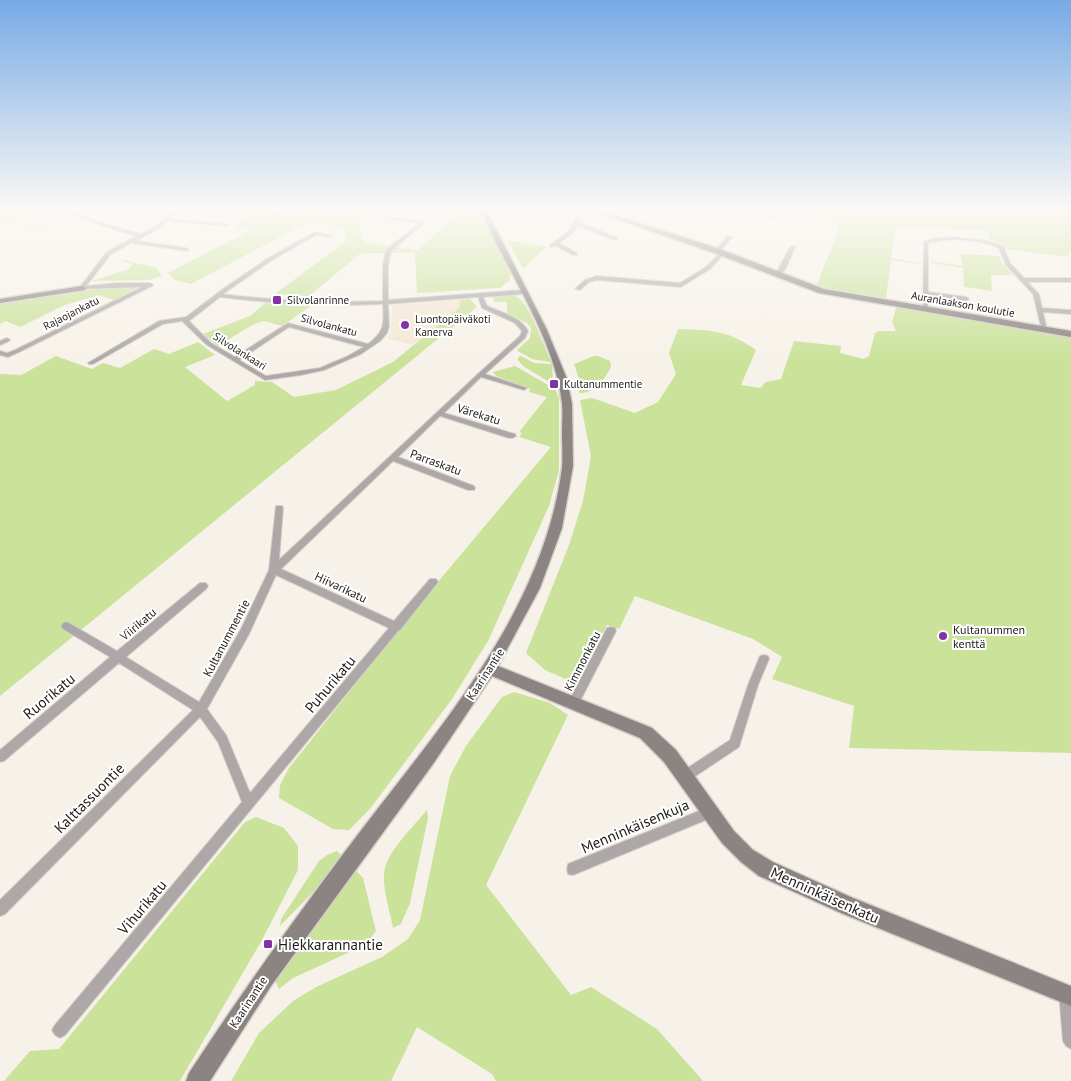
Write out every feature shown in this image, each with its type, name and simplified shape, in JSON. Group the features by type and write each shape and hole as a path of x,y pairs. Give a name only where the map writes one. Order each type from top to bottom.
{"street":[{"path":"82,288 102,261"},
{"path":"90,363 161,322 185,319 267,261"},
{"path":"384,302 388,261"},
{"name":"Kaarinantie","path":"197,1081 272,965 490,669 535,583 555,526 568,464 568,420 564,390 546,339 508,261"},
{"path":"578,288 587,281 597,278 681,285 708,268 713,261"},
{"name":"Auranlaakson koulutie","path":"744,261 822,291 1071,334"},
{"path":"778,274 787,261"},
{"path":"925,261 925,308"},
{"path":"1007,261 1036,294 1044,330"},
{"path":"1023,280 1071,280"},
{"path":"0,301 117,284 150,285"},
{"name":"Rajaojankatu","path":"0,353 8,355 17,351 150,285"},
{"path":"219,295 250,300 314,304 384,302 523,292"},
{"path":"925,293 966,299"},
{"name":"Kultanummentie","path":"202,709 245,631 274,570 480,375 523,337 524,329 517,322 484,306 480,295"},
{"name":"Silvolankaari","path":"185,319 203,339 265,378 323,369 369,346 382,336 386,329 384,302"},
{"path":"1040,310 1071,312"},
{"name":"Silvolankatu","path":"234,360 288,325 369,346"},
{"path":"0,343 7,340"},
{"path":"480,375 524,388"},
{"name":"Värekatu","path":"440,414 512,436"},
{"name":"Parraskatu","path":"392,458 471,488"},
{"path":"274,570 279,508"},
{"name":"Hiivarikatu","path":"274,570 398,627"},
{"name":"Puhurikatu","path":"249,804 398,627 433,582"},
{"name":"Viirikatu","path":"202,709 118,657 204,586"},
{"path":"66,626 118,657"},
{"name":"Kimmonkatu","path":"574,702 611,631"},
{"name":"Ruorikatu","path":"0,757 118,657"},
{"path":"684,777 735,743 753,685 764,659"},
{"name":"Menninkäisenkatu","path":"490,669 646,732 665,750 728,837 747,856 776,875 1068,995"},
{"path":"202,709 222,738 249,804"},
{"name":"Kalttassuontie","path":"0,909 202,709"},
{"name":"Vihurikatu","path":"60,1030 249,804"},
{"name":"Menninkäisenkuja","path":"573,869 709,813"},
{"path":"1068,995 1071,1041"}],"shaded area":[{"path":"459,300 460,307 413,345 386,338 391,334 392,305"}],"green space":[{"path":"124,261 157,268 162,276 149,280 92,281 129,269 133,264"},
{"path":"190,261 234,261 191,284 175,280 168,273"},
{"path":"319,261 351,261 309,296 275,294"},
{"path":"415,261 504,261 510,272 510,280 500,288 417,293"},
{"path":"519,261 531,261 523,269"},
{"path":"826,261 891,261 886,298 830,289 817,285"},
{"path":"901,261 911,261 920,264"},
{"path":"931,261 963,266 962,261 1002,261 1013,275 991,275 992,291 964,287 963,268 931,263"},
{"path":"109,287 138,287 114,300 99,295 65,305 20,327 6,321 0,324 0,303"},
{"path":"493,295 514,296 524,303 533,319 551,362 532,359 517,350 530,338 531,328 527,323 507,314 507,302 494,302"},
{"path":"470,299 477,307 0,696 0,374 21,375 56,356 92,369 103,363 120,368 154,349 169,354 198,342 215,355 185,367 227,401 255,385 255,381 272,382 294,397 336,390 393,362 460,307 459,300"},
{"path":"265,303 311,306 282,326 264,321 252,325 218,346 203,334 250,316"},
{"path":"897,305 1071,337 1071,753 849,748 854,706 772,679 782,657 753,639 635,596 619,629 607,625 577,684 545,670 526,653 569,545 583,501 591,456 580,400 592,398 635,413 658,402 676,374 669,353 678,329 719,332 737,338 756,350 741,385 760,388 766,382 781,379 794,341 841,346 840,353 863,359 869,356 875,333 878,331 896,331 892,322"},
{"path":"521,356 534,363 552,364 553,381 549,382 523,366 518,360 518,357"},
{"path":"594,356 610,361 611,367 602,381 594,388 584,393 579,393 579,379 574,364"},
{"path":"515,366 555,389 559,398 559,470 549,506 488,641 452,699 370,809 349,830 333,829 279,798 280,785 289,768 406,620 551,447 519,437 522,433 519,432 547,397 529,392 530,389 496,376 493,372"},
{"path":"514,692 550,703 568,715 486,885 571,995 591,987 657,1029 703,1081 496,1081 492,1074 417,1027 391,1081 231,1081 259,1033 293,1001 316,987 382,957 408,939 420,920 450,776 466,746 502,697"},
{"path":"427,810 428,818 410,903 401,924 393,928 385,887 384,874 386,866 389,857 401,840"},
{"path":"256,817 284,828 298,846 298,870 262,940 180,1081 4,1081 30,1051 59,1049 245,822"},
{"path":"337,851 342,856 319,886 280,926 281,919 319,861"},
{"path":"356,871 363,878 376,931 365,945 293,978 279,989 275,980"}],"place":[{"name":"Silvolanrinne","path":"277,300"},
{"name":"Luontopäiväkoti Kanerva","path":"405,325"},
{"name":"Kultanummentie","path":"554,384"},
{"name":"Kultanummen kenttä","path":"943,636"},
{"name":"Hiekkarannantie","path":"268,944"}]}
